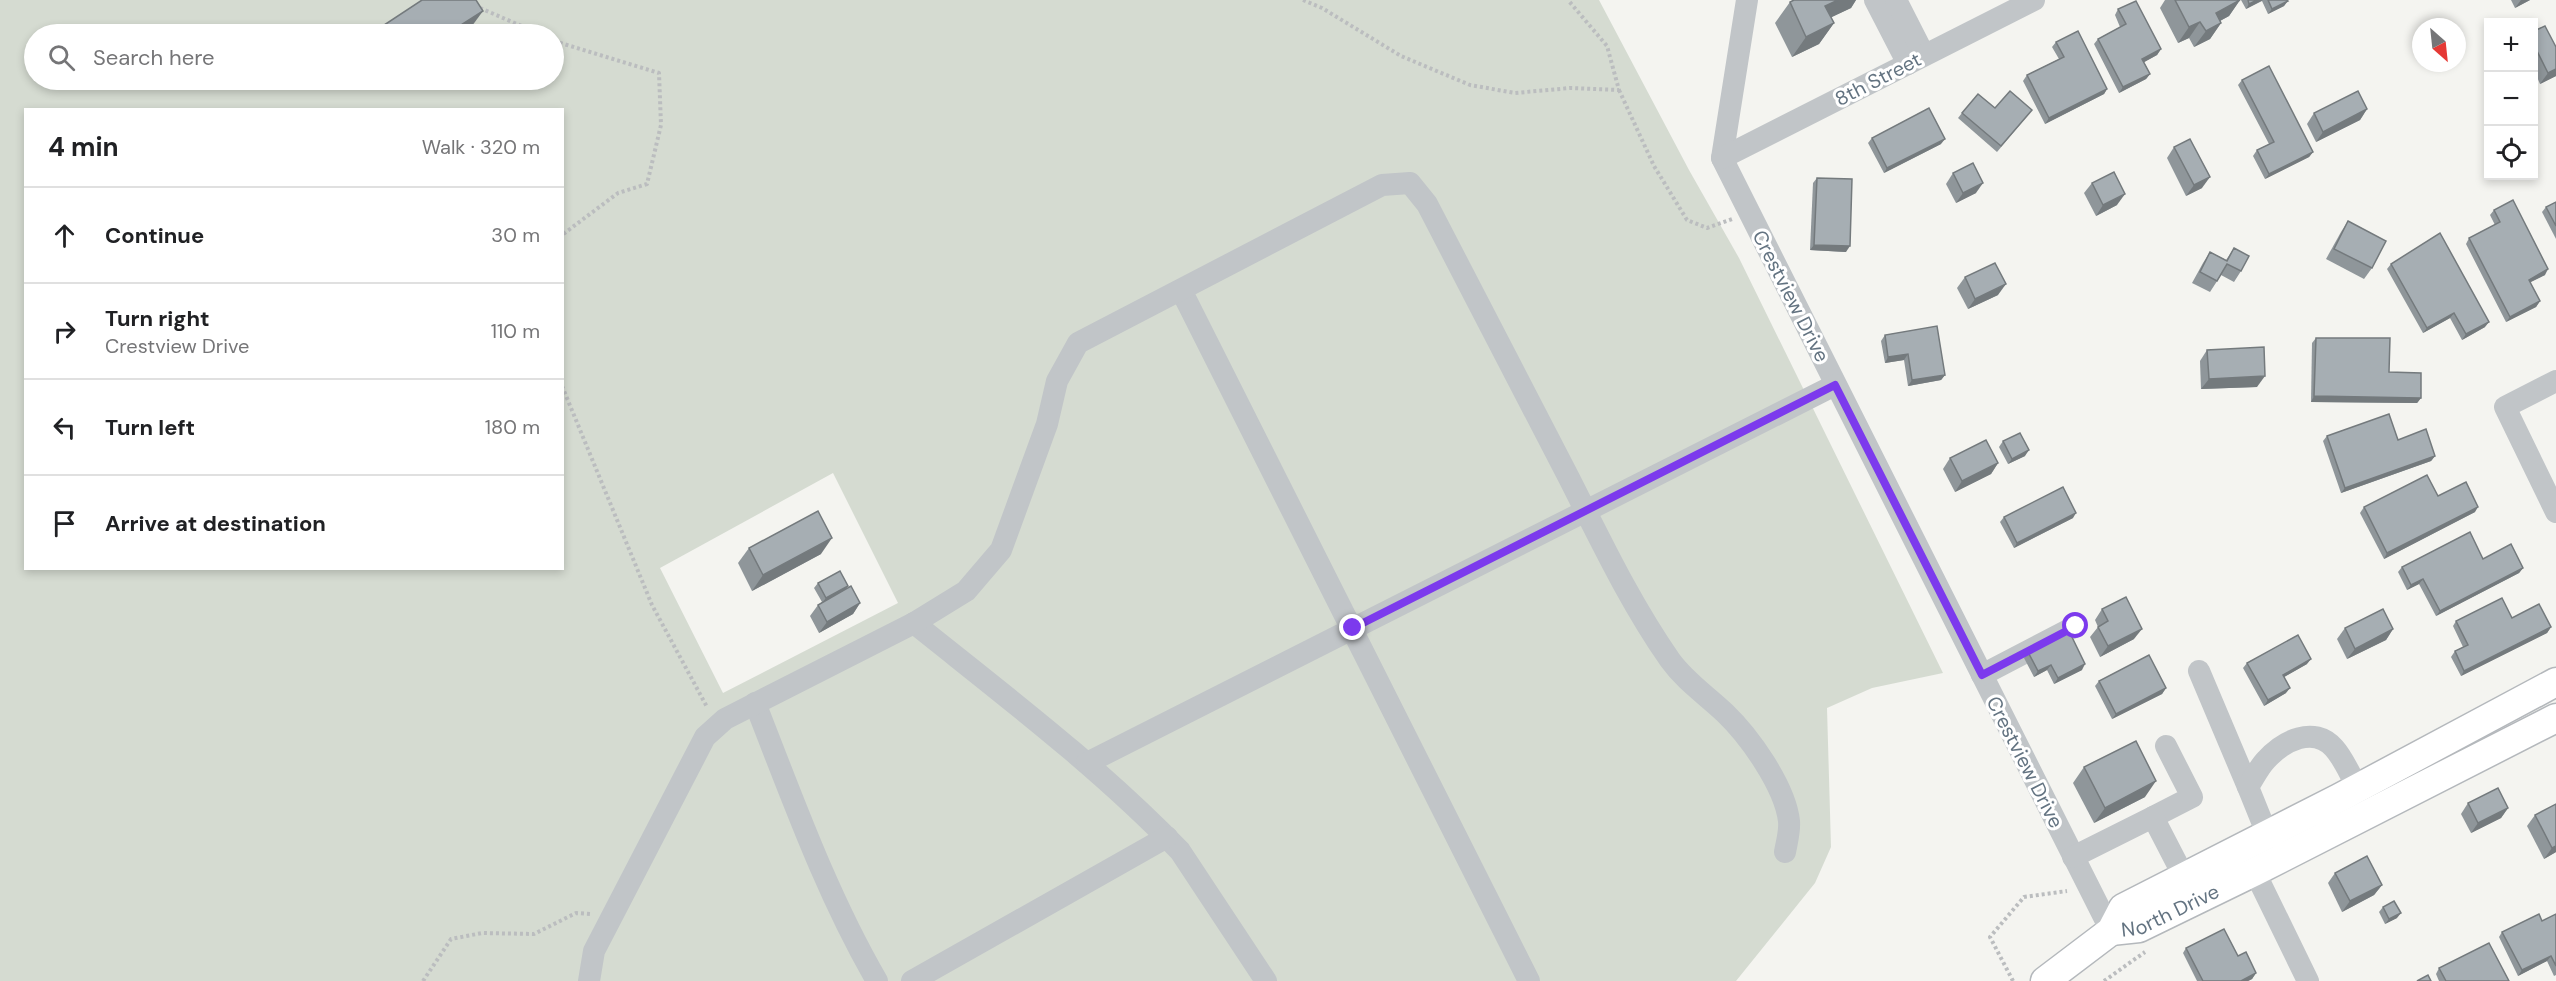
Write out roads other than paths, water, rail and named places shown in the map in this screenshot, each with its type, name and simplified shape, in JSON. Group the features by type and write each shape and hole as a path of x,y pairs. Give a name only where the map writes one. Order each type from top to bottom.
{"main road":[{"name":"North Drive","path":"2110,931 2123,908 2358,788 2556,682"},
{"name":"North Drive","path":"2110,931 2139,928 2556,718"},
{"path":"2044,981 2110,931"}],"street":[{"path":"1722,158 1747,0"},
{"path":"1875,0 1916,60"},
{"path":"1896,0 1916,60"},
{"name":"8th Street","path":"1722,158 2034,0"},
{"name":"Crestview Drive","path":"1722,158 2110,931"},
{"path":"589,981 594,951 705,737 725,719 914,623 966,591 1001,550 1047,424 1057,381 1078,343 1382,185 1410,183 1427,204 1653,636 1695,688 1725,713 1761,759 1786,807 1789,833 1785,852"},
{"path":"1181,290 1529,981"},
{"path":"2556,381 2505,407 2556,512"},
{"path":"1087,762 1835,385"},
{"path":"914,623 1087,762 1167,837 1180,851 1266,981"},
{"path":"1982,675 2076,626"},
{"path":"2199,671 2267,834"},
{"path":"755,703 830,893 850,935 877,981"},
{"path":"2248,787 2265,760 2292,740 2310,736 2324,739 2333,746 2358,788"},
{"path":"2073,857 2192,797 2166,746"},
{"path":"2153,817 2184,877"},
{"path":"912,981 1167,837"},
{"path":"2242,847 2308,981"}]}
